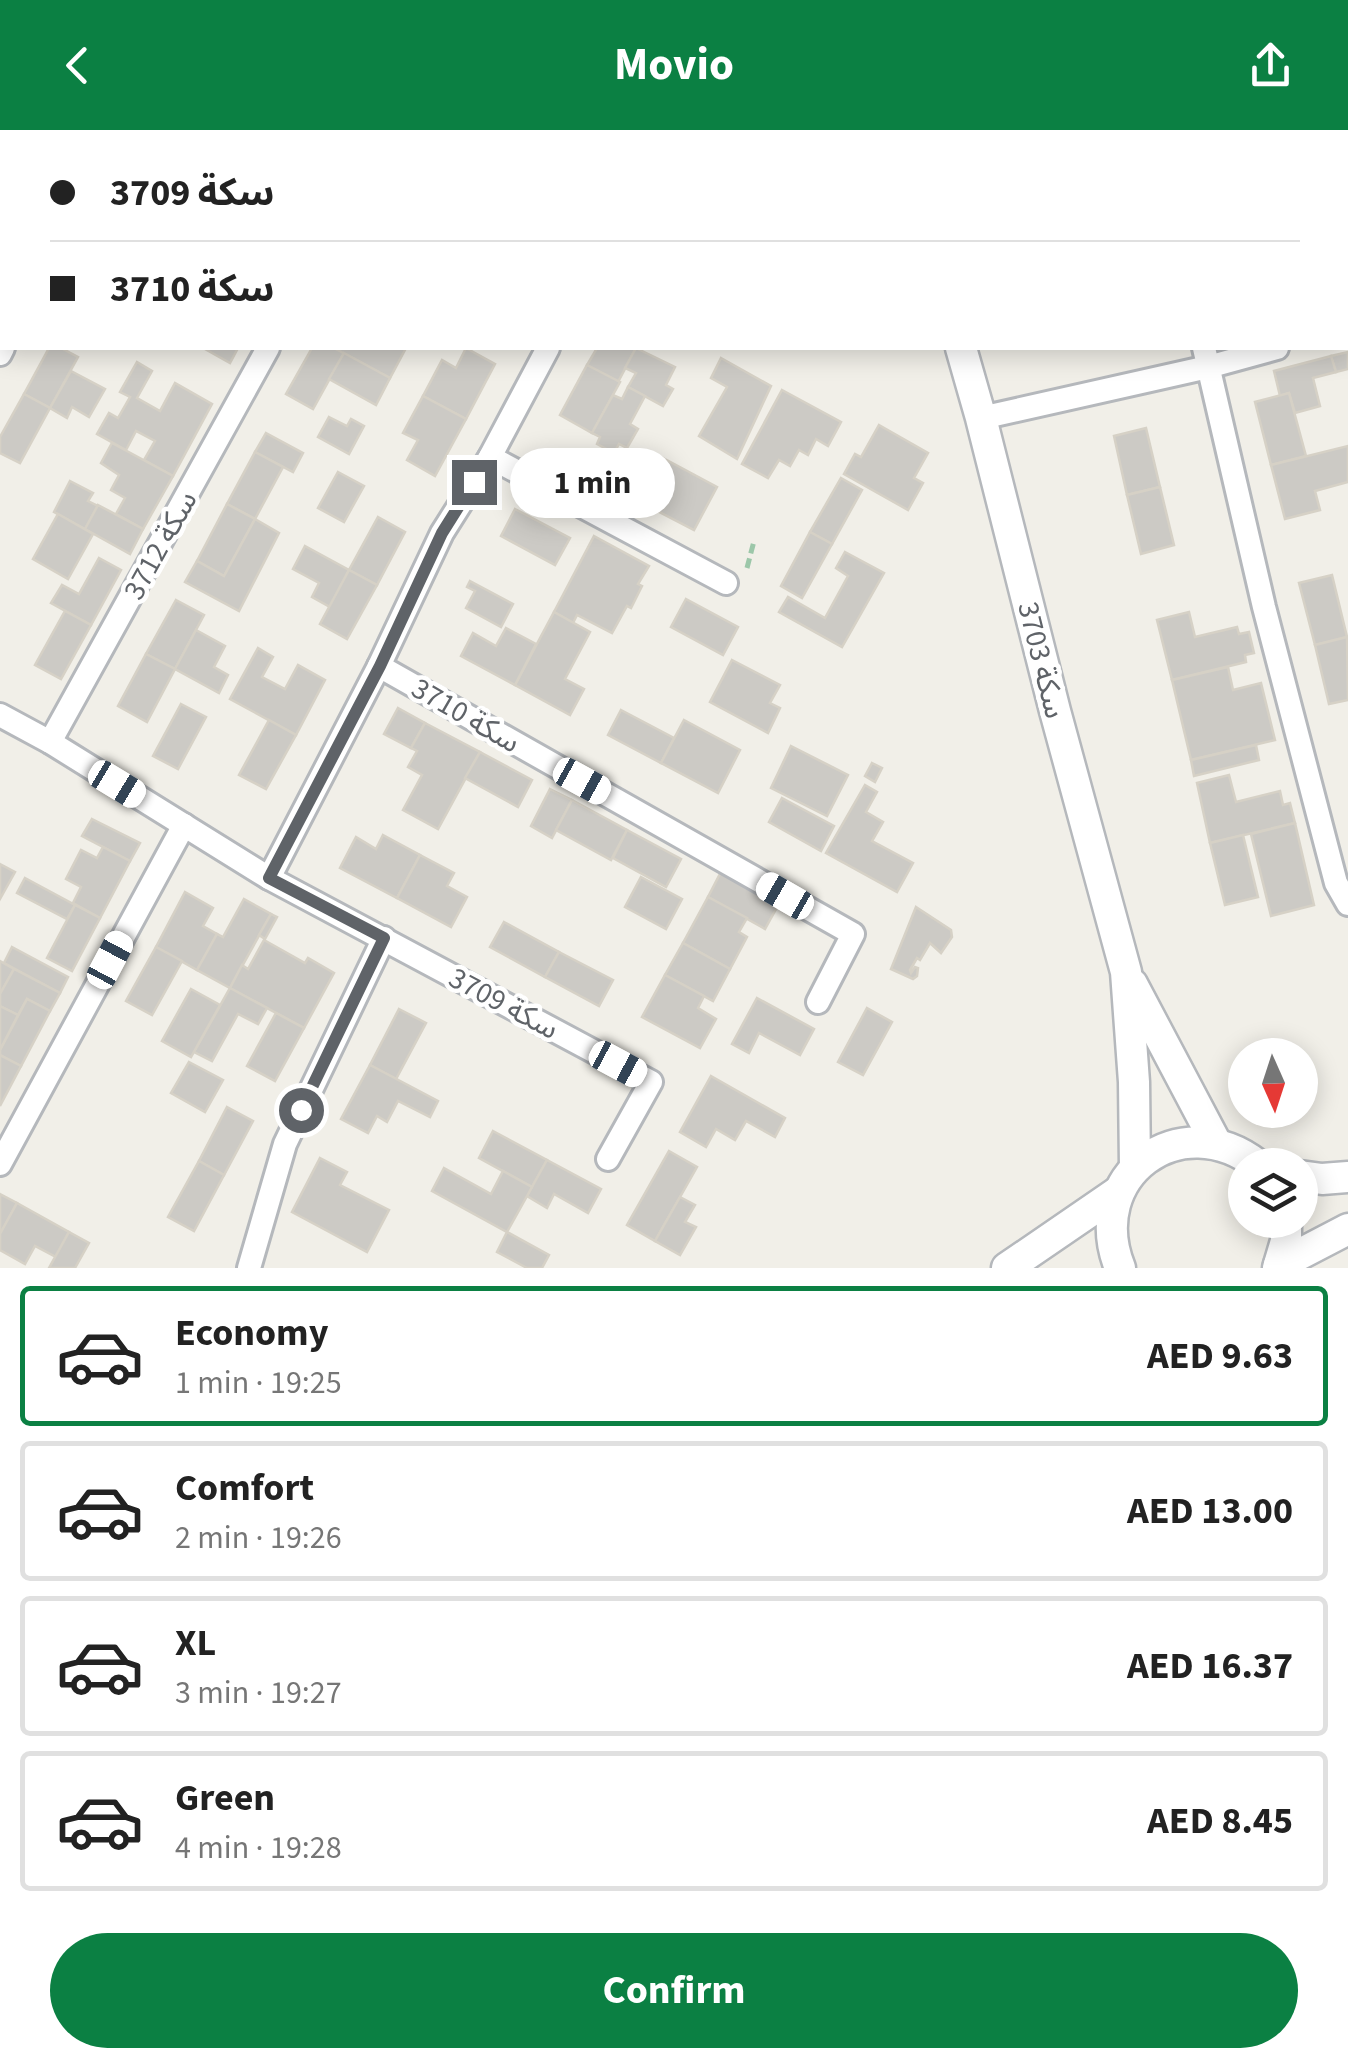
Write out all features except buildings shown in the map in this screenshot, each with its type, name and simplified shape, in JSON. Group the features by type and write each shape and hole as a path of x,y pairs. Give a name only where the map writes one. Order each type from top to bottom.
{"street":[{"name":"سكة 3712","path":"50,742 267,350"},
{"name":"سكة 3710","path":"269,878 380,666 442,533 490,457 547,350"},
{"name":"سكة 3703","path":"961,350 1126,972 1134,1082 1126,1180 1110,1220 1112,1249 1120,1268"},
{"path":"981,418 1206,357 1261,350"},
{"path":"1206,357 1264,607 1336,883 1348,904"},
{"path":"490,457 726,582"},
{"name":"سكة 3710","path":"380,666 852,934 818,1002"},
{"name":"سكة 3709","path":"0,715 269,878 652,1082 608,1159"},
{"path":"0,1164 184,825"},
{"path":"248,1268 285,1144 384,938"},
{"name":"سكة 3703","path":"1126,972 1241,1148"},
{"path":"1008,1268 1126,1180 1158,1151 1186,1142 1228,1152"},
{"path":"1318,1178 1348,1178"},
{"path":"1279,1267 1348,1228"},
{"path":"1279,1267 1286,1238"}],"route":[{"path":"301,1110 384,938 269,878 380,666 442,533 474,482"}]}
